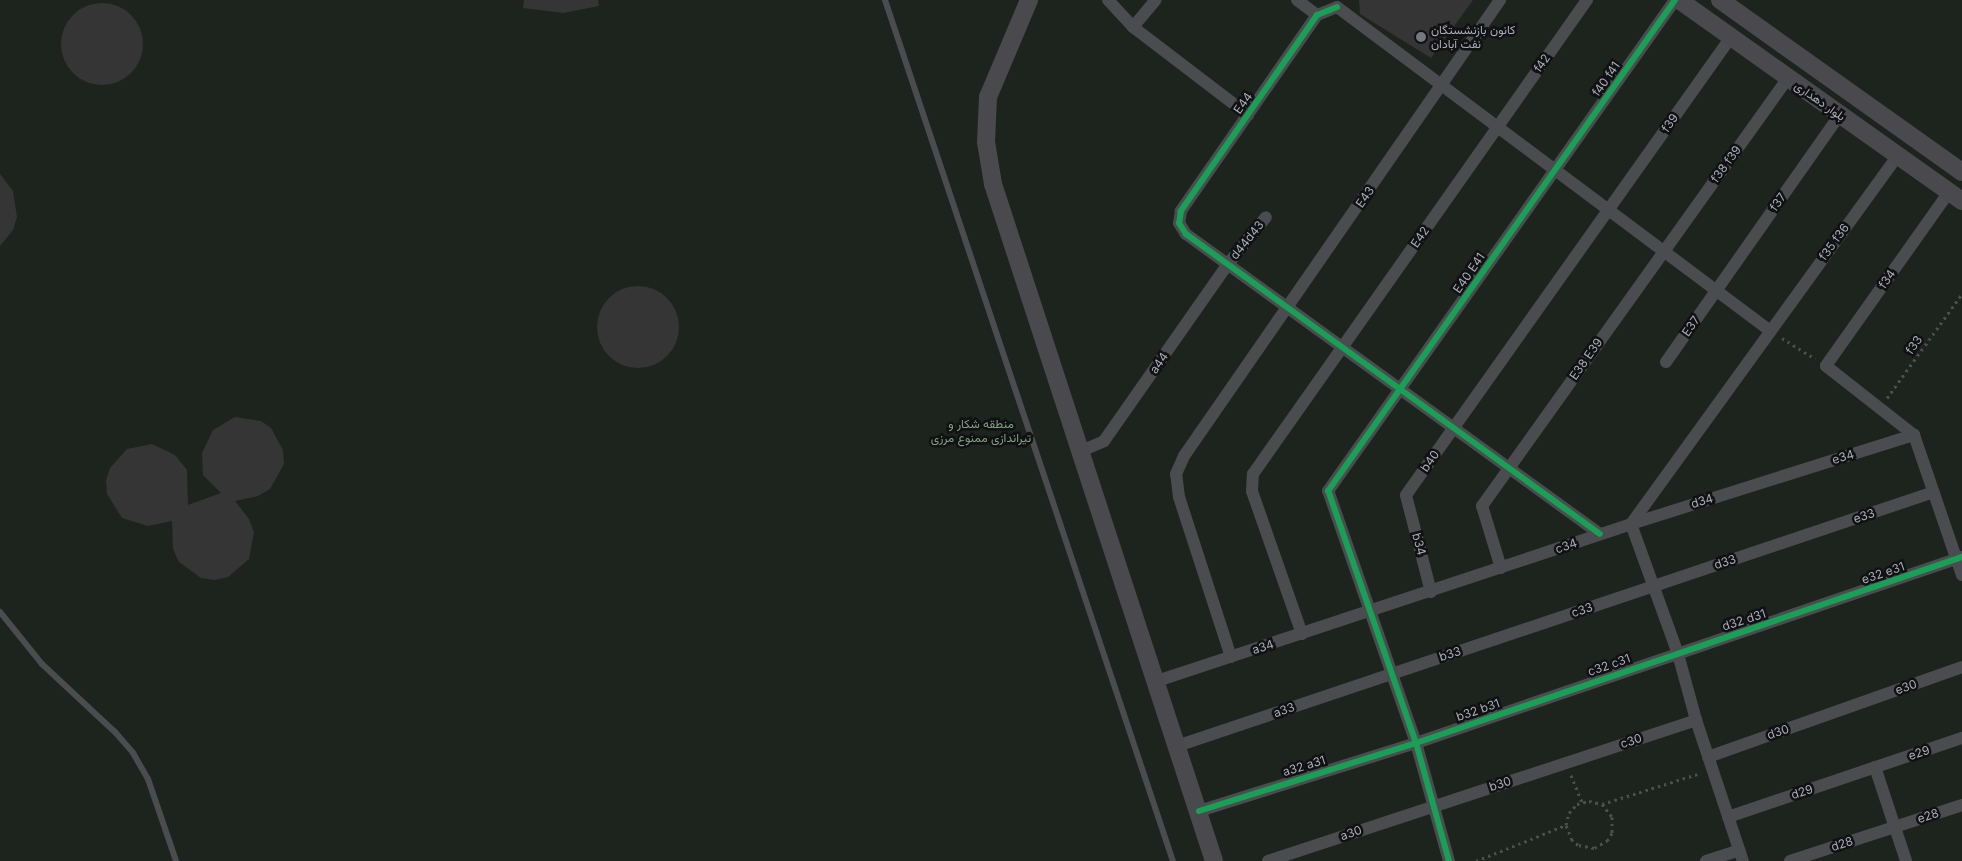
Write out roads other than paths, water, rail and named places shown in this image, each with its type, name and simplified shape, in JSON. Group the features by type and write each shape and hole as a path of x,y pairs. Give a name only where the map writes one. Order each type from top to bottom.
{"main road":[{"path":"1029,0 988,96 986,142 993,184 1157,680 1214,861"},
{"name":"بلوار دهداری","path":"1679,0 1956,196"},
{"name":"بلوار دهداری","path":"1720,0 1962,172"}],"street":[{"path":"1108,0 1133,27 1248,115"},
{"path":"1133,27 1156,0"},
{"path":"1297,0 1318,15 1340,4 1442,85 1769,330"},
{"name":"E43","path":"1231,657 1180,497 1176,474 1184,456 1289,308 1500,0"},
{"name":"f42","path":"1498,127 1586,0"},
{"name":"f40 f41","path":"1556,170 1675,0"},
{"name":"E44","path":"1228,264 1186,234 1179,223 1181,212 1318,15"},
{"name":"f39","path":"1454,427 1731,37"},
{"name":"f38 f39","path":"1663,250 1788,78"},
{"name":"f37","path":"1716,290 1840,114"},
{"name":"E42","path":"1302,634 1252,491 1253,474 1498,127"},
{"name":"f35 f36","path":"1631,524 1769,330 1898,155"},
{"name":"E40 E41","path":"1369,613 1328,491 1556,170"},
{"name":"f34","path":"1914,435 1881,406 1826,366 1956,196"},
{"name":"d44d43","path":"1228,264 1266,217"},
{"name":"E38 E39","path":"1500,568 1482,506 1663,250"},
{"name":"a44","path":"1081,451 1104,441 1228,264"},
{"path":"1228,264 1600,534"},
{"name":"E37","path":"1666,362 1716,290"},
{"name":"b40","path":"1406,495 1454,427"},
{"path":"1914,435 1959,558 1962,575"},
{"name":"e34","path":"1772,479 1914,435"},
{"name":"d34","path":"1631,524 1772,479"},
{"name":"e33","path":"1794,539 1934,492"},
{"name":"b34","path":"1406,495 1432,592"},
{"path":"1631,524 1678,654 1696,720 1741,856 1706,861"},
{"name":"c34","path":"1500,568 1631,524"},
{"name":"d33","path":"1655,586 1794,539"},
{"name":"e32 e31","path":"1816,608 1959,558"},
{"path":"1449,861 1416,743 1369,613 1500,568"},
{"name":"c33","path":"1510,634 1655,586"},
{"name":"d32 d31","path":"1678,654 1816,608"},
{"name":"a34","path":"1157,680 1369,613"},
{"name":"b33","path":"1390,674 1510,634"},
{"name":"c32 c31","path":"1547,698 1678,654"},
{"name":"e30","path":"1849,707 1962,667"},
{"name":"a33","path":"1177,746 1390,674"},
{"name":"b32 b31","path":"1416,743 1547,698"},
{"name":"d30","path":"1708,757 1849,707"},
{"name":"c30","path":"1567,762 1696,720"},
{"name":"e29","path":"1875,767 1962,738"},
{"name":"a32 a31","path":"1199,811 1416,743"},
{"name":"b30","path":"1434,806 1567,762"},
{"path":"1875,767 1906,861"},
{"name":"d29","path":"1728,817 1875,767"},
{"name":"e28","path":"1895,827 1962,805"},
{"name":"a30","path":"1268,861 1434,806"},
{"name":"d28","path":"1790,861 1895,827"}],"lane":[{"path":"885,0 1173,861"},
{"path":"0,612 42,664 115,732 133,753 148,780 176,861"}],"place":[{"name":"کانون بازنشستگان نفت آبادان","path":"1421,37"}],"park label":[{"name":"منطقه شکار و تیراندازی ممنوع مرزی","path":"981,431"}]}
